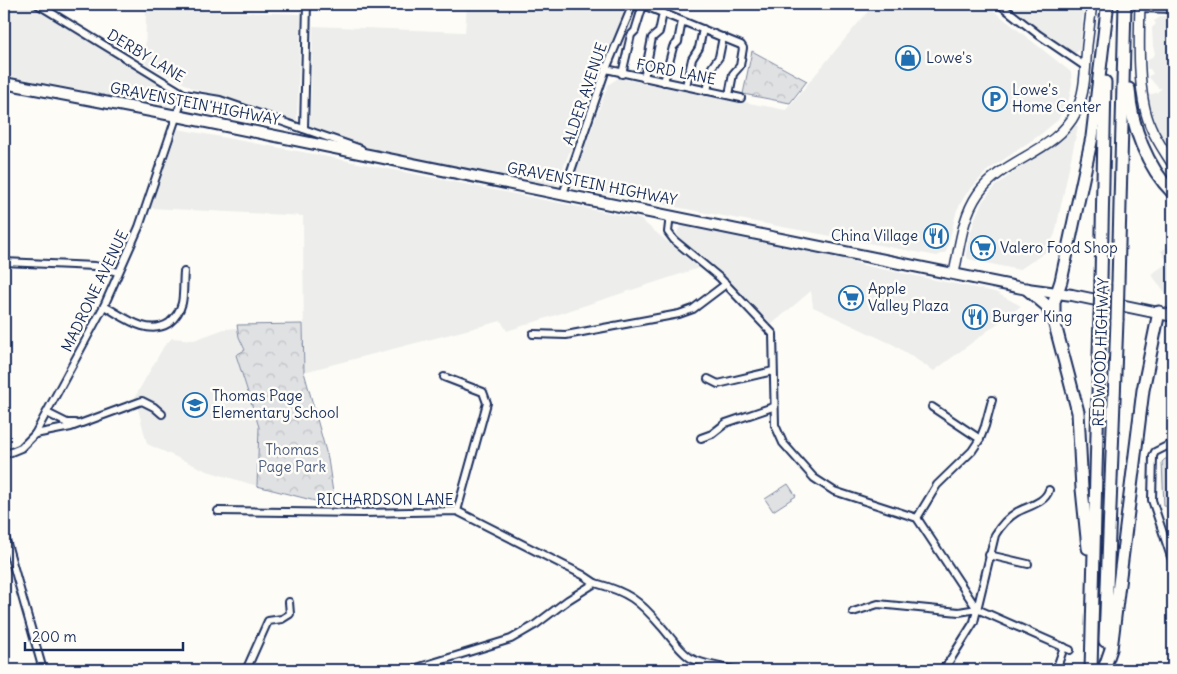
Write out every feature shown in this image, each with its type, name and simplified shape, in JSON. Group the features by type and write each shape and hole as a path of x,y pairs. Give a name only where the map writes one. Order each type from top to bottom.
{"highway":[{"name":"REDWOOD HIGHWAY","path":"1104,669 1117,320 1125,4"},
{"name":"REDWOOD HIGHWAY","path":"1091,670 1107,7"},
{"path":"1054,321 1054,302 1061,281 1092,137 1107,7"},
{"path":"1125,16 1129,92 1134,118 1152,164 1165,185 1173,193"},
{"path":"1027,289 1046,305 1054,321 1078,412 1082,489 1093,596"},
{"path":"1104,669 1111,649 1143,390 1159,312"}],"main road":[{"path":"954,273 964,224 978,193 992,178 1044,146 1069,124 1078,108 1083,93 1092,4"},
{"path":"1140,6 1143,100 1149,124 1173,165"},
{"name":"GRAVENSTEIN HIGHWAY","path":"4,83 670,215 1027,289 1057,293 1173,316"}],"street":[{"name":"DERBY LANE","path":"37,4 184,94 220,100 391,160"},
{"path":"304,128 307,4"},
{"name":"ALDER AVENUE","path":"563,194 606,69 633,4"},
{"path":"999,4 1039,35 1086,67"},
{"path":"622,74 631,35 635,31 643,5 741,44 743,48 740,66 733,74 729,95"},
{"path":"1140,6 1173,9"},
{"path":"644,78 652,38 659,32 663,13"},
{"path":"664,82 673,46 678,42 682,21"},
{"path":"686,86 692,59 699,48 703,29"},
{"path":"707,91 712,66 719,57 723,37"},
{"name":"FORD LANE","path":"606,69 622,74 741,98"},
{"name":"MADRONE AVENUE","path":"4,455 22,448 35,434 104,306 139,227 184,94"},
{"path":"670,215 668,232 674,240 726,284 772,334 775,425 783,443 814,478 834,491 917,518 976,609 1067,649 1056,670"},
{"path":"4,262 95,266 118,272"},
{"path":"104,306 142,326 152,328 162,326 170,322 180,309 184,272"},
{"path":"533,334 566,335 679,314 693,308 726,284"},
{"path":"708,379 718,384 773,371"},
{"path":"444,377 483,392 487,403 457,511"},
{"path":"917,518 938,485 972,451 980,439 992,400"},
{"path":"35,434 71,427 142,401 154,407 162,414"},
{"path":"701,438 712,434 726,423 774,407"},
{"path":"932,407 980,439"},
{"path":"47,413 67,423 86,421"},
{"path":"1173,443 1155,452 1152,461 1154,507 1173,563"},
{"path":"941,670 947,665 974,622 989,555 995,535 1001,524 1018,512 1044,499 1049,490"},
{"name":"RICHARDSON LANE","path":"218,511 363,513 457,511 583,575 595,584 617,589 629,595 642,606 691,659 734,670"},
{"path":"4,533 42,670"},
{"path":"989,555 1028,564"},
{"path":"410,670 511,639 595,584"},
{"path":"249,670 247,668 268,621 290,614 289,602"},
{"path":"853,612 878,604 959,612 976,609"}],"shaded area":[{"path":"4,4 30,4 171,91 178,98 174,104 166,107 4,75"},
{"path":"467,4 627,4 557,184 553,186 383,153 310,127 313,26 465,32"},
{"path":"874,4 985,4 1071,72 1072,84 1069,99 1058,120 987,171 966,194 957,210 946,252 937,256 574,188 572,182 608,85 618,78 786,110"},
{"path":"1007,4 1084,4 1080,50 1075,53 1058,45"},
{"path":"146,9 301,14 297,121 212,93 194,89 145,63"},
{"path":"1162,16 1173,16 1173,156 1157,135 1147,95 1156,93 1162,88 1158,88 1148,76 1153,74 1150,69 1147,69 1147,61 1155,54 1152,28 1156,24 1154,21"},
{"path":"1071,126 1078,126 1055,234 1046,252 1019,270 968,259 966,254 969,239 982,202 994,187 1057,140"},
{"path":"178,129 640,219 699,268 507,331 501,321 304,372 303,216 150,208"},
{"path":"688,224 837,255 862,265 995,292 1021,306 934,371 894,345 813,307 811,291 772,324 682,242 677,233 679,228"},
{"path":"1173,243 1173,301 1151,274 1168,263 1161,251"},
{"name":"Thomas Page Elementary School","path":"238,328 239,337 245,351 236,356 259,427 257,486 207,471 147,444 135,397 164,346 172,338 194,340 224,329"}],"green space":[{"path":"752,51 807,81 790,103 743,94"},
{"name":"Thomas Page Park","path":"303,324 304,372 328,459 335,506 257,486 259,427 236,355 245,350 239,337 237,325"},
{"path":"1165,459 1173,459 1173,507 1164,506 1162,462"},
{"path":"788,484 796,496 773,511 765,499"}],"place":[{"name":"Lowe's","path":"908,58"},
{"name":"Lowe's Home Center","path":"995,99"},
{"name":"China Village","path":"936,236"},
{"name":"Valero Food Shop","path":"983,248"},
{"name":"Apple Valley Plaza","path":"851,298"},
{"name":"Burger King","path":"975,317"},
{"name":"Thomas Page Elementary School","path":"195,405"}]}
